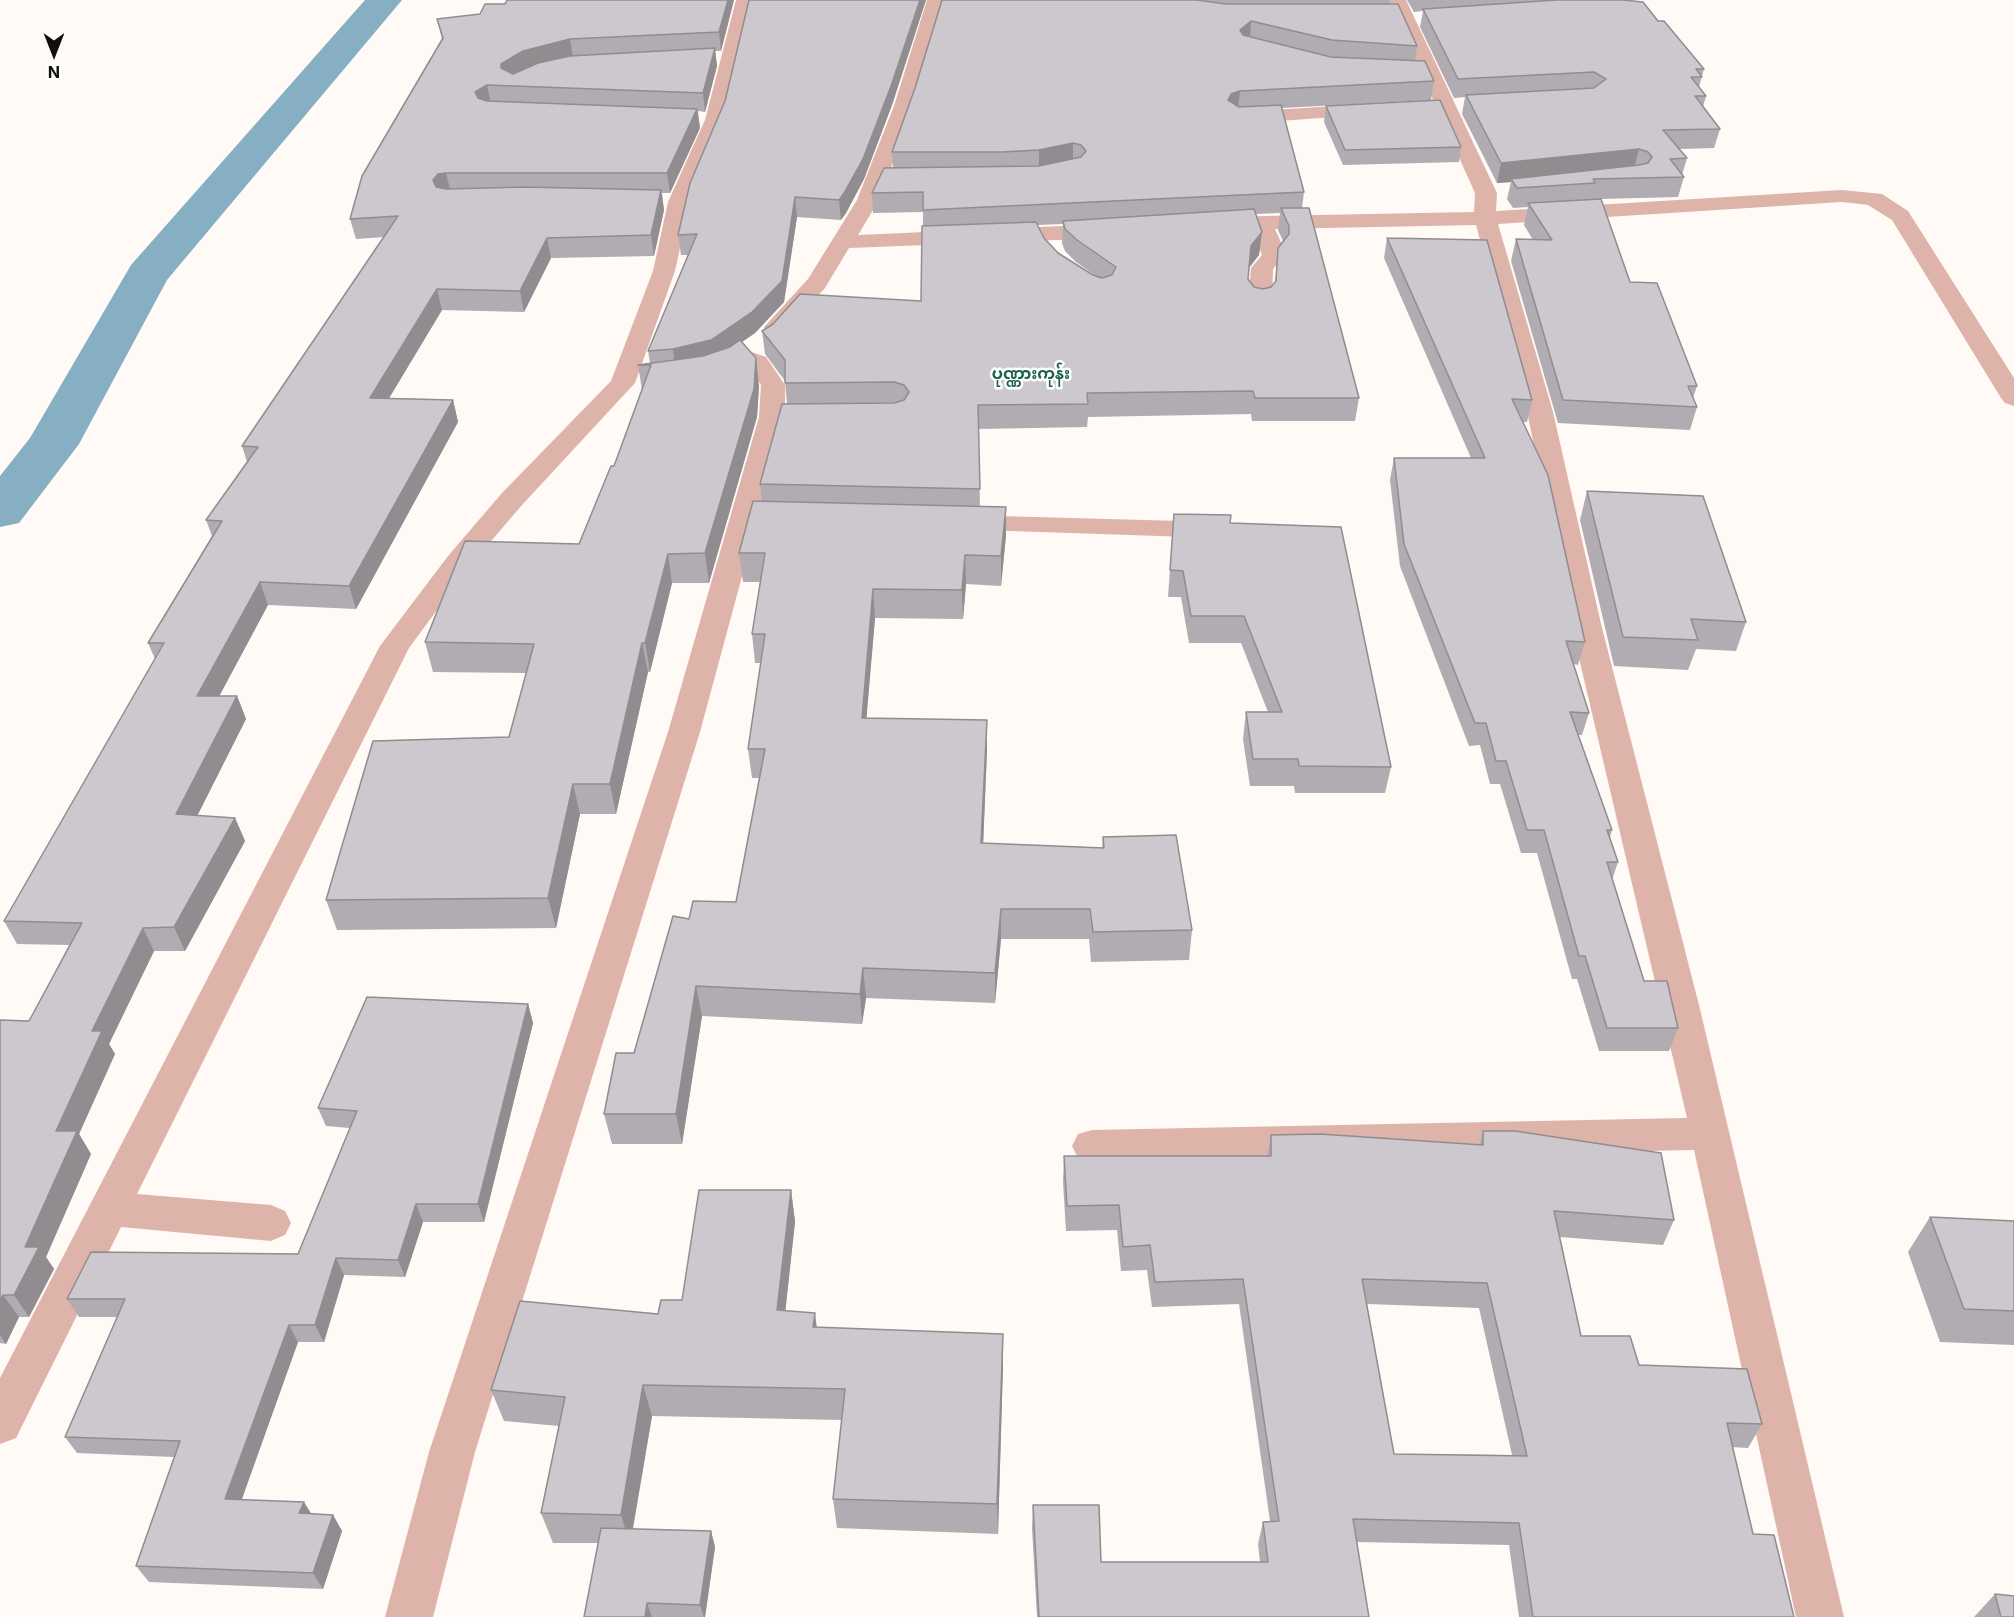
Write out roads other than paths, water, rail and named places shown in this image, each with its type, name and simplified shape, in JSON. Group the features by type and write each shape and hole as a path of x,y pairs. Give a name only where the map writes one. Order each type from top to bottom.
{"street":[{"path":"0,1423 395,646 458,562 504,508 634,382 680,202 715,120 745,0"},
{"path":"409,1617 452,1452 755,518 783,417 773,385 757,362 734,362 765,340 817,283 887,180 904,106 936,0"},
{"path":"1403,14 1419,73 1446,106 1492,200 1586,624 1710,1134 1820,1617"},
{"path":"709,59 732,58"},
{"path":"1238,118 1388,109"},
{"path":"691,119 715,120"},
{"path":"1198,225 1261,222 1492,200 1842,196 1874,199 1900,216 2014,398"},
{"path":"656,202 680,202"},
{"path":"1260,302 1262,268 1273,256 1273,249 1261,222"},
{"path":"843,242 1049,245 1132,230"},
{"path":"934,523 1245,531"},
{"path":"1092,1146 1710,1134"},
{"path":"110,1209 271,1223"}],"waterway":[{"path":"0,511 53,444 147,275 384,0"}],"district":[{"name":"ပုဏ္ဏားကုန်း","path":"1031,374"}]}
